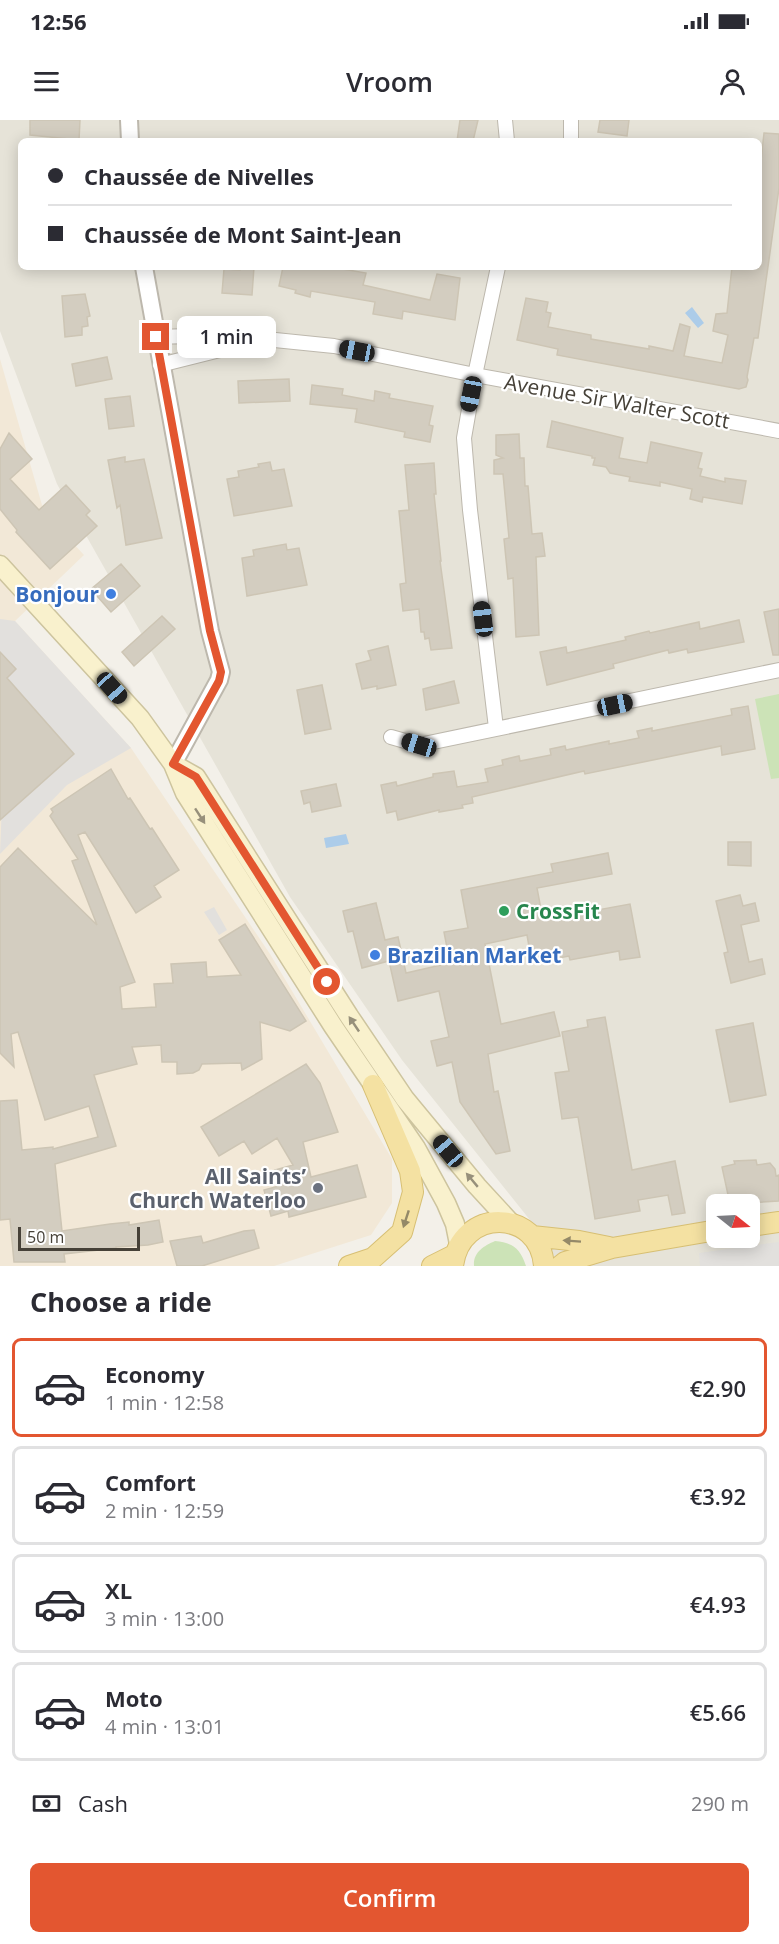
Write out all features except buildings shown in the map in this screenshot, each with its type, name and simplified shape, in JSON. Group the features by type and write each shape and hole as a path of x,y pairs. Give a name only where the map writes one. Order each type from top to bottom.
{"main road":[{"path":"0,565 140,718 173,764 185,793 333,1026 416,1148 455,1224 455,1255"},
{"path":"173,764 196,777 405,1099 477,1186 511,1223 532,1236 540,1248 544,1266"},
{"path":"349,1266 373,1258 402,1232 413,1192 410,1172 373,1085"},
{"path":"432,1266 455,1255 467,1234 478,1226 491,1222 511,1223"},
{"path":"760,1225 779,1222"},
{"path":"560,1266 565,1262 612,1248 706,1232"},
{"path":"532,1236 579,1241 612,1248"}],"street":[{"path":"129,120 130,138"},
{"path":"505,120 507,138"},
{"path":"571,120 571,138"},
{"path":"145,270 160,365 221,672 219,681 173,764"},
{"path":"496,728 465,466 464,438 497,270"},
{"name":"Avenue Sir Walter Scott","path":"156,337 226,335 334,346 475,375 779,428"},
{"name":"Avenue Sir Walter Scott","path":"160,365 224,349 243,338"},
{"path":"392,736 419,745 779,670"}],"shaded area":[{"path":"0,120 779,120 779,1266 558,1266 546,1240 402,1060 290,897 57,484 0,331"},
{"path":"0,359 44,512 84,555 15,621 131,748 270,954 392,1159 392,1203 371,1235 274,1266 0,1266"},
{"path":"0,619 15,621 131,748 67,785 0,854 7,678 16,669 0,656"},
{"path":"214,907 227,930 219,935 204,912"},
{"path":"779,1242 779,1266 700,1266 699,1253 735,1248 760,1248 760,1245"}],"green space":[{"path":"188,342 226,342 192,352 179,347"},
{"path":"779,694 779,778 771,779 755,699"},
{"path":"495,1241 507,1243 515,1248 526,1266 474,1266 477,1253"}],"water":[{"path":"692,307 704,323 698,328 685,313"},
{"path":"346,834 349,844 326,848 324,838"}],"place":[{"name":"Bonjour","path":"111,594"},
{"name":"CrossFit","path":"504,911"},
{"name":"Brazilian Market","path":"375,955"},
{"name":"All Saints’ Church Waterloo","path":"318,1188"}],"route":[{"path":"156,337 210,631 221,672 215,690 173,764 196,777 327,982"}]}
